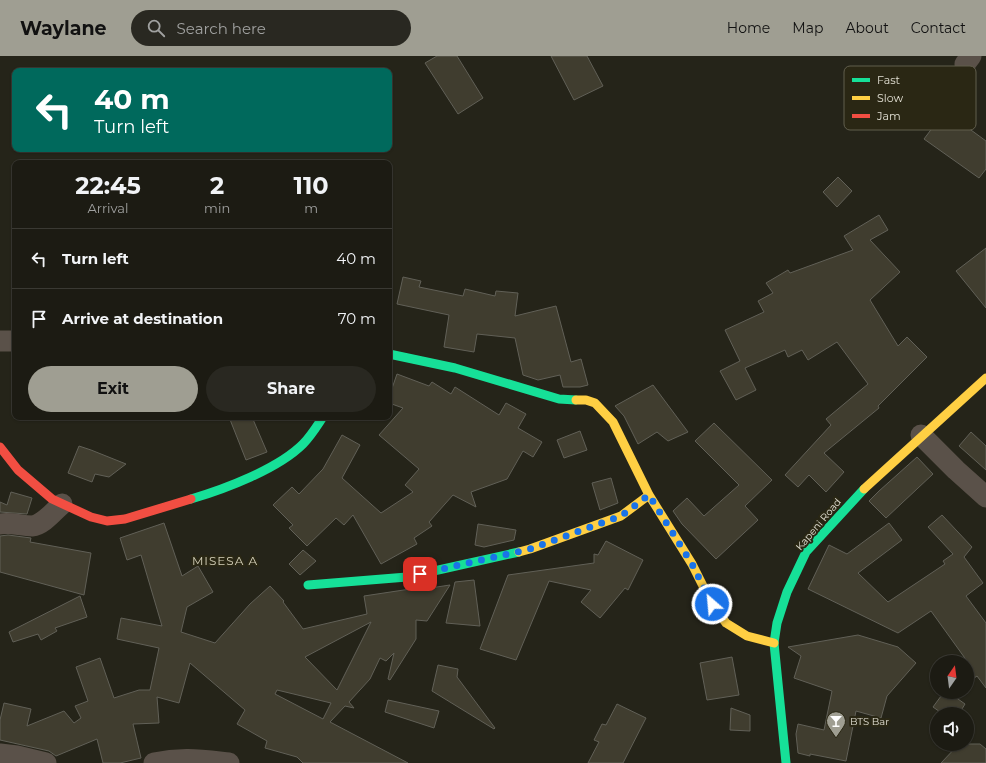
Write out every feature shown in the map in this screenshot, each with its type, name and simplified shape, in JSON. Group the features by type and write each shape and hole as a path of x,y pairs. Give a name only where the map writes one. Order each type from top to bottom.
{"street":[{"path":"0,341 12,341"},
{"path":"392,355 455,368 560,399 586,400 595,403 613,422 649,495 692,564 712,604 726,623 747,636 774,643"},
{"name":"Kapeni Road","path":"786,763 774,643 777,623 787,592 806,552 870,482 986,378"},
{"path":"0,447 18,470 52,498 91,517 107,521 125,519 204,495 244,480 281,461 303,444 321,420"},
{"path":"921,435 986,497"},
{"path":"308,585 407,577 530,549 621,516 649,495"},
{"path":"0,524 8,523 34,526 62,504"},
{"path":"0,754 17,756 46,763"},
{"path":"154,763 173,759 198,759 229,763"}],"building":[{"path":"437,56 457,56 483,98 458,114 425,63"},
{"path":"551,56 587,56 603,86 574,100"},
{"path":"931,130 971,130 986,141 986,169 979,178 924,139"},
{"path":"838,177 852,191 837,207 823,192"},
{"path":"879,215 888,230 870,240 900,272 870,300 898,346 907,337 927,357 878,406 879,408 824,453 844,472 826,492 809,475 798,487 785,475 831,425 826,419 868,384 837,342 808,360 802,350 788,357 785,350 745,368 756,390 736,400 720,371 740,361 725,330 764,312 758,301 773,293 766,283 788,270 790,273 853,250 844,236"},
{"path":"986,248 986,308 956,271"},
{"path":"403,277 421,281 419,287 463,296 465,289 495,296 496,291 518,293 515,316 556,306 571,362 581,359 588,385 580,387 563,387 560,375 538,380 523,375 515,338 477,334 474,352 444,347 449,315 397,304"},
{"path":"397,374 429,386 432,382 451,394 455,387 499,415 506,403 526,414 518,428 542,442 533,457 523,451 507,479 471,492 476,507 453,495 429,522 432,526 414,538 417,544 381,564 353,515 344,525 336,518 307,546 289,528 293,525 273,505 292,487 299,494 323,469 342,435 360,445 342,478 381,513 413,492 405,485 419,469 379,435 403,408 392,404 392,388"},
{"path":"653,385 688,432 668,441 657,432 638,444 624,416 615,406"},
{"path":"230,420 253,420 267,452 246,460"},
{"path":"714,423 772,480 745,506 758,520 716,559 682,524 673,511 687,498 704,516 739,485 695,441"},
{"path":"580,431 587,450 564,458 557,440"},
{"path":"971,432 986,446 986,470 959,446"},
{"path":"79,446 126,464 109,477 95,474 92,482 68,473"},
{"path":"917,457 933,474 886,518 869,501"},
{"path":"611,478 618,503 600,510 592,483"},
{"path":"11,492 32,498 27,514 0,512 0,502 7,505"},
{"path":"942,515 972,547 964,557 983,583 966,596 986,623 986,688 977,676 974,678 974,655 963,655 931,611 898,633 808,589 829,545 847,554 889,523 902,540 858,573 888,602 945,564 943,561 953,554 928,527"},
{"path":"164,523 182,576 198,566 213,592 187,607 181,632 215,643 250,604 270,586 284,601 283,602 303,629 367,614 364,596 417,588 417,590 450,585 427,621 416,620 416,639 390,680 388,679 394,653 386,661 380,658 370,679 349,702 354,708 345,706 330,722 408,763 303,763 297,757 265,748 267,741 237,724 245,710 190,663 179,703 157,697 159,723 133,724 141,758 120,763 103,763 97,739 56,756 49,751 0,740 0,720 4,703 31,709 27,726 64,711 74,723 81,718 75,706 88,701 76,667 100,658 114,698 139,690 150,690 159,648 117,639 121,618 162,626 141,555 127,560 120,538","holes":["371,622 337,690 305,657","277,690 331,703 323,719 275,694"]},
{"path":"478,524 516,530 514,540 484,547 475,545"},
{"path":"8,535 31,538 30,542 91,553 84,595 0,572 0,536"},
{"path":"606,541 643,560 628,590 625,588 600,618 581,602 591,590 549,581 516,660 480,649 508,575 594,563 594,554 598,555"},
{"path":"303,550 316,561 300,575 289,564"},
{"path":"474,580 480,626 446,623 455,582"},
{"path":"80,596 87,617 55,628 57,631 41,640 38,634 13,642 9,632"},
{"path":"858,635 898,647 916,663 887,696 881,718 856,711 846,761 798,753 796,734 798,724 824,730 832,691 794,678 801,656 788,647"},
{"path":"732,657 739,695 707,700 700,663"},
{"path":"438,665 458,669 457,677 495,728 494,729 432,691"},
{"path":"939,699 958,699 965,704 963,707 933,707"},
{"path":"388,700 439,711 434,728 385,712"},
{"path":"617,704 646,718 623,763 588,763 599,742 594,740 602,724 606,725"},
{"path":"731,708 750,715 750,731 730,730"},
{"path":"974,744 980,744 986,749 986,763 941,763 952,751 974,751"}],"traffic: fast":[{"path":"392,355 455,368 559,399 576,400"},
{"path":"191,499 235,484 280,462 303,444 321,420"},
{"path":"786,763 774,643 777,623 787,592 806,552 864,489"},
{"path":"308,585 407,577 519,552"}],"traffic: slow":[{"path":"864,489 986,378"},
{"path":"576,400 586,400 595,403 613,422 649,495 692,564 712,604 726,623 747,636 774,643"},
{"path":"519,552 621,516 649,495"}],"traffic: jam":[{"path":"0,447 18,470 52,499 91,517 107,521 125,519 191,499"}],"place":[{"name":"BTS Bar","path":"836,738"}],"district":[{"name":"MISESA A","path":"225,561"}],"route":[{"path":"420,574 530,549 621,516 638,505 649,495 692,564 712,604"}]}
